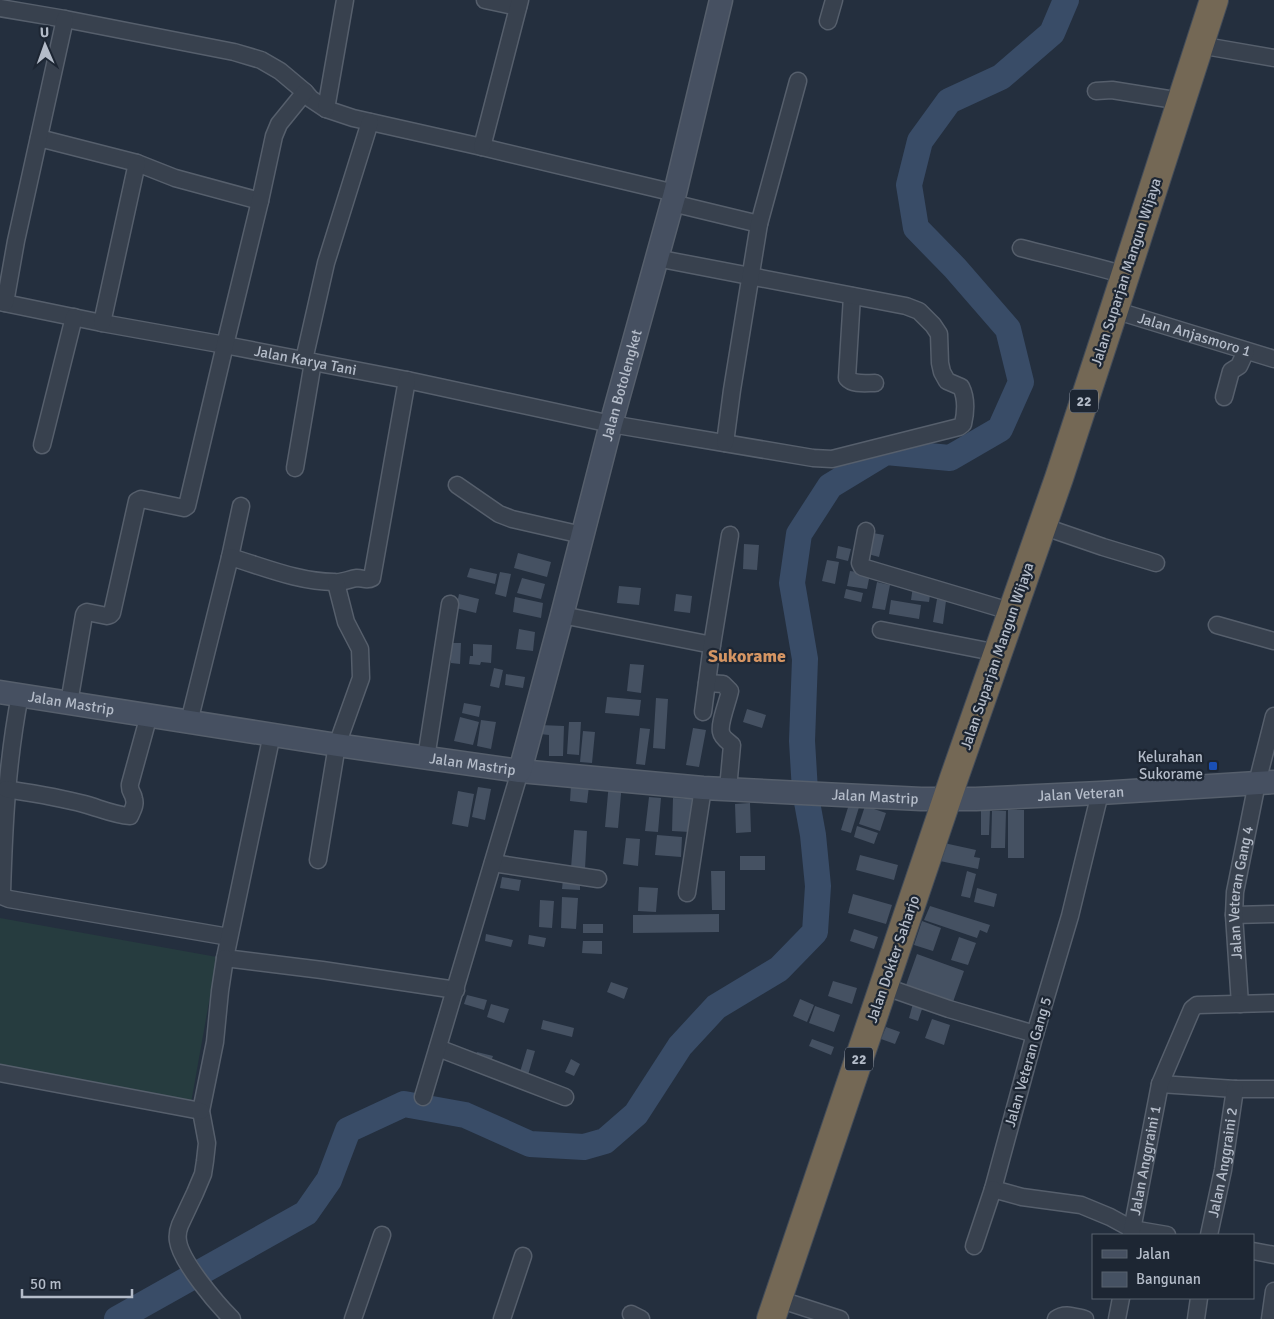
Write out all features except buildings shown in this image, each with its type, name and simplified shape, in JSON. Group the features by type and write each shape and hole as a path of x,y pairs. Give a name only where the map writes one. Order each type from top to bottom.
{"highway":[{"name":"Jalan Suparjan Mangun Wijaya","path":"948,799 1114,310 1214,0"},
{"name":"Jalan Dokter Saharjo","path":"775,1309 948,799"}],"street":[{"path":"326,108 344,0"},
{"path":"482,147 519,3 484,0"},
{"name":"Jalan Botolengket","path":"520,771 611,424 673,198 721,0"},
{"path":"828,21 834,0"},
{"path":"0,8 234,52 261,60 280,71 311,99 326,108 353,118 482,147 673,198 758,224"},
{"path":"3,303 65,20"},
{"path":"1199,45 1274,58"},
{"path":"725,443 758,224 798,81"},
{"path":"1096,91 1112,90 1181,101"},
{"path":"69,703 84,615 87,612 110,616 112,613 137,501 141,498 184,508 187,506 274,136 280,124 305,92"},
{"path":"295,468 309,361 326,263 370,122"},
{"path":"39,138 137,163 175,178 260,201"},
{"path":"102,323 137,163"},
{"path":"1021,248 1125,275"},
{"path":"656,258 852,296 847,378 852,382 874,383"},
{"name":"Jalan Karya Tani","path":"3,303 407,380 611,424 813,458 832,459 959,427 963,424 966,405 965,394 961,387 947,381 942,372 938,334 933,325 914,308 852,296"},
{"name":"Jalan Anjasmoro 1","path":"1114,310 1274,359"},
{"path":"42,445 74,317"},
{"path":"1224,397 1232,371 1239,366 1246,351"},
{"path":"230,557 302,579 336,583 357,578 369,580 372,578 407,380"},
{"path":"457,485 499,514 512,519 582,536"},
{"path":"189,722 241,506"},
{"path":"1042,526 1156,563"},
{"path":"866,531 860,563 862,567 1012,612"},
{"path":"703,712 730,535"},
{"path":"318,860 337,745 361,678 360,649 346,622 336,583"},
{"path":"426,758 450,604"},
{"path":"562,615 712,645"},
{"path":"1217,624 1274,641"},
{"path":"882,630 998,654"},
{"path":"707,683 723,684 730,691 723,715 721,732 724,738 732,745 728,789"},
{"path":"10,694 14,722 6,789 2,898 229,937"},
{"name":"Jalan Mastrip","path":"10,694 337,745 520,771 703,788 948,799"},
{"path":"6,789 76,802 107,812 130,816 134,806 134,798 129,790 130,784 149,715"},
{"name":"Jalan Veteran Gang 4","path":"1240,1004 1234,915 1235,892 1265,782 1274,716"},
{"path":"232,1319 189,1265 178,1242 178,1233 206,1162 206,1143 201,1111 215,1042 220,991 229,937 272,734"},
{"path":"423,1097 520,771"},
{"name":"Jalan Veteran","path":"948,799 1100,793 1265,782"},
{"path":"687,893 703,788"},
{"name":"Jalan Veteran Gang 5","path":"974,1246 993,1189 1070,916 1100,793"},
{"path":"493,863 598,879"},
{"path":"1234,915 1274,914"},
{"path":"226,958 456,990"},
{"path":"883,986 1036,1034"},
{"path":"1240,1004 1274,1003"},
{"name":"Jalan Anggraini 1","path":"1132,1232 1160,1084 1192,1008 1197,1005 1240,1004"},
{"path":"438,1048 564,1097"},
{"path":"0,1073 201,1111"},
{"path":"1160,1084 1235,1089 1274,1089"},
{"name":"Jalan Anggraini 2","path":"1209,1234 1223,1170 1235,1089"},
{"path":"993,1189 1022,1197 1081,1205 1110,1217 1132,1232 1155,1234"},
{"path":"354,1319 382,1235"},
{"path":"1254,1251 1274,1255"},
{"path":"502,1319 523,1256"},
{"path":"1270,1319 1274,1291"},
{"path":"1117,1319 1121,1299"},
{"path":"1196,1319 1199,1299"},
{"path":"775,1309 840,1319"},
{"path":"1056,1319 1061,1315 1085,1319"}],"green space":[{"path":"0,918 217,957 191,1103 0,1069"}],"waterway":[{"path":"117,1319 306,1213 329,1180 348,1130 404,1104 465,1115 530,1144 584,1147 605,1141 636,1114 680,1046 716,1007 779,969 815,932 818,886 813,835 805,791 802,741 805,659 792,583 799,534 830,486 886,452 950,458 1000,429 1021,382 1008,329 955,268 916,228 909,185 920,141 949,101 1001,77 1052,33 1066,0"}],"place":[{"name":"Kelurahan Sukorame","path":"1213,766"}],"district":[{"name":"Sukorame","path":"747,656"}]}
